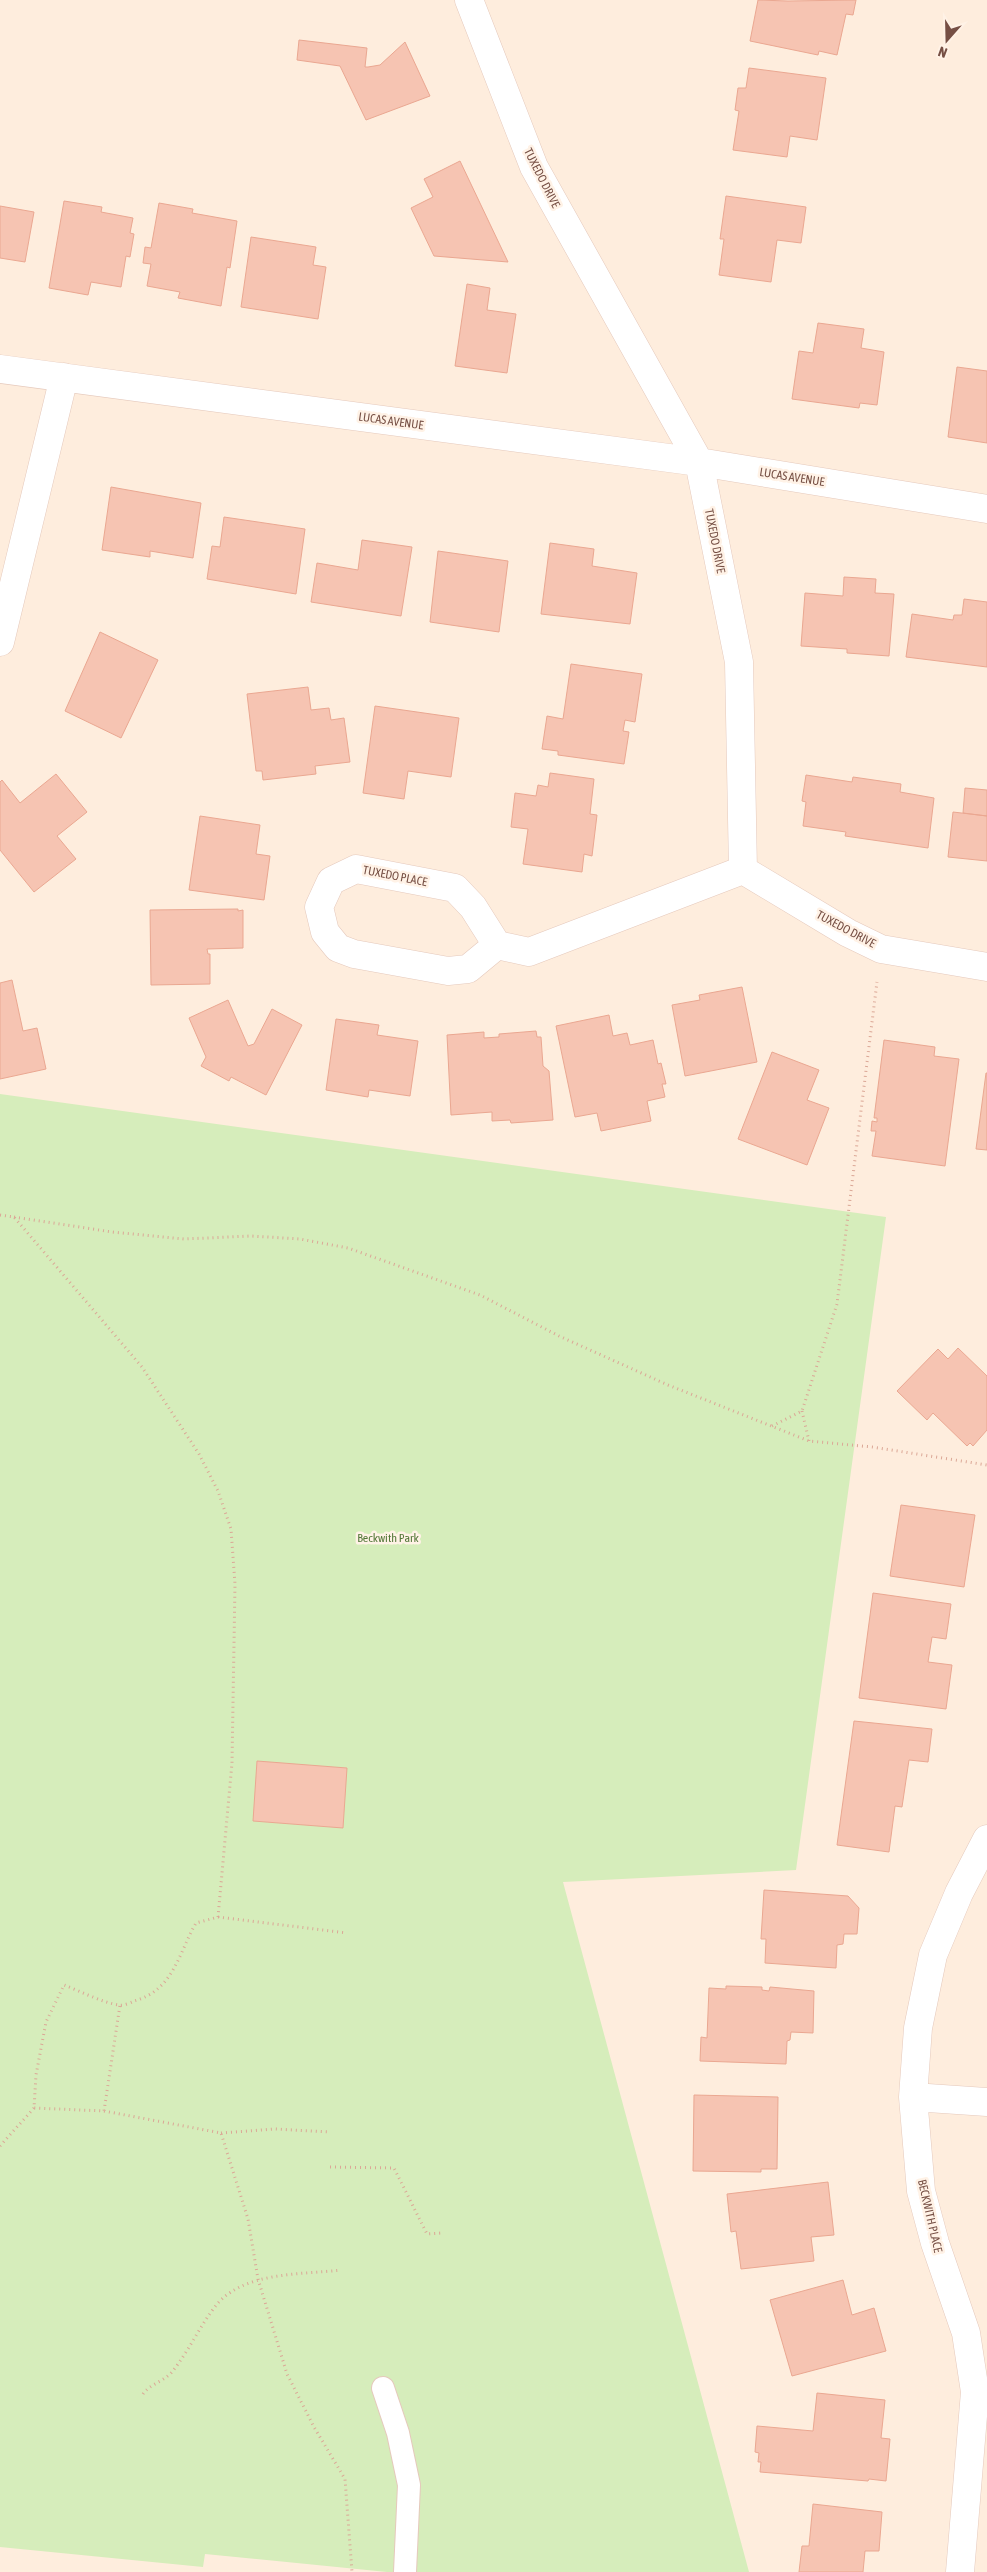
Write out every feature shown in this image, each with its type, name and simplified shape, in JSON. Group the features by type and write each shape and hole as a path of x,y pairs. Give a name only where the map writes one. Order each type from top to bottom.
{"street":[{"name":"TUXEDO DRIVE","path":"469,0 534,167 699,462 739,662 743,870 848,933 882,949 987,967"},
{"name":"LUCAS AVENUE","path":"0,370 699,462 987,509"},
{"path":"0,642 64,378"},
{"name":"TUXEDO PLACE","path":"356,869 455,888 473,907 497,945 468,969 448,971 354,954 338,948 325,932 319,908 331,881 356,869"},
{"path":"497,945 529,952 743,870"},
{"name":"BECKWITH PLACE","path":"960,2572 975,2392 966,2333 935,2243 921,2191 914,2097 918,2028 933,1955 959,1893 987,1839"},
{"path":"914,2097 987,2102"}],"lane":[{"path":"383,2388 398,2433 409,2484 405,2572"}],"path":[{"path":"809,1441 802,1411 837,1304 882,949"},
{"path":"0,1215 112,1232 184,1239 251,1236 300,1239 348,1248 480,1295 559,1336 668,1385 809,1441 872,1447 987,1465"},
{"path":"14,1217 142,1367 199,1454 218,1491 231,1529 235,1584 232,1763 218,1917"},
{"path":"771,1426 802,1411"},
{"path":"0,2146 34,2108 36,2076 46,2022 64,1985 120,2005 143,1999 165,1984 177,1966 186,1941 196,1922 218,1917 348,1933"},
{"path":"104,2111 120,2005"},
{"path":"34,2108 104,2111 220,2132 275,2129 330,2132"},
{"path":"220,2132 248,2219 258,2279 287,2374 314,2427 345,2479 352,2572"},
{"path":"330,2167 394,2168 427,2234 441,2233"},
{"path":"142,2394 147,2388 160,2383 172,2372 215,2306 235,2290 258,2279 341,2270"}],"green space":[{"name":"Beckwith Park","path":"0,1094 886,1217 796,1870 563,1882 749,2572 387,2572 205,2554 203,2567 0,2547"}],"building":[{"path":"758,0 856,0 853,15 846,14 837,55 819,51 818,55 750,41"},
{"path":"299,40 367,48 365,67 380,65 405,42 430,96 366,120 340,66 297,60"},
{"path":"749,68 826,78 817,140 790,136 787,157 733,150 739,111 735,110 738,88 746,88"},
{"path":"460,161 508,262 434,256 411,208 433,197 424,179"},
{"path":"726,196 806,207 801,243 777,240 771,282 719,275 724,239 720,239"},
{"path":"64,201 102,207 101,212 133,218 130,233 134,234 130,257 126,256 121,287 91,282 88,295 49,288"},
{"path":"159,203 193,209 192,213 237,221 230,268 227,267 221,306 178,298 180,292 147,286 151,264 143,263 145,247 151,248"},
{"path":"0,206 34,212 25,262 0,258"},
{"path":"251,237 316,247 313,265 326,267 318,319 241,307"},
{"path":"467,284 490,288 487,310 516,314 507,373 455,366"},
{"path":"818,323 864,329 861,348 884,352 877,405 860,403 859,408 792,399 799,351 813,353"},
{"path":"957,367 987,371 987,443 948,437"},
{"path":"111,487 201,503 193,558 150,551 150,557 102,550"},
{"path":"224,517 305,529 296,594 207,579 212,546 220,547"},
{"path":"362,540 412,547 401,616 311,602 317,563 358,570"},
{"path":"550,543 594,549 592,566 637,573 630,624 541,614"},
{"path":"438,551 508,561 499,632 430,622"},
{"path":"844,577 876,579 875,593 894,594 889,656 847,653 847,649 801,646 805,593 843,596"},
{"path":"964,599 987,602 987,667 906,657 912,614 953,620 954,615 962,615"},
{"path":"100,632 158,660 121,738 65,711"},
{"path":"571,664 642,674 635,722 625,720 623,731 629,732 624,764 558,755 558,751 542,749 547,716 563,719"},
{"path":"308,687 311,710 329,708 331,720 344,718 350,762 315,766 316,774 263,780 262,771 256,771 247,694"},
{"path":"375,706 459,718 451,777 408,771 404,799 363,793"},
{"path":"550,773 594,779 590,814 597,815 592,856 584,854 582,872 523,864 528,829 511,827 515,793 536,796 538,785 548,787"},
{"path":"56,774 87,812 57,836 76,859 34,892 0,850 0,782 2,780 20,803"},
{"path":"806,775 852,782 853,777 901,784 900,792 934,798 928,848 845,836 846,832 803,826 806,802 802,801"},
{"path":"965,788 987,790 987,816 963,813"},
{"path":"953,812 987,816 987,861 948,857"},
{"path":"200,816 260,825 256,854 270,856 264,900 189,890"},
{"path":"238,909 238,911 243,910 243,948 207,949 208,954 210,954 210,984 151,985 150,910"},
{"path":"12,980 23,1031 37,1028 46,1069 0,1079 0,983"},
{"path":"742,987 757,1062 685,1076 672,1005 700,1000 699,995"},
{"path":"228,1000 248,1046 254,1044 272,1009 302,1025 266,1095 231,1077 229,1081 201,1066 206,1057 189,1018"},
{"path":"609,1015 613,1036 627,1033 630,1045 653,1040 658,1064 661,1063 666,1084 662,1084 665,1097 647,1101 651,1121 601,1131 597,1113 575,1117 556,1026"},
{"path":"336,1019 379,1025 377,1035 418,1041 410,1096 369,1090 368,1097 326,1090"},
{"path":"536,1031 537,1037 541,1037 543,1066 549,1071 553,1120 511,1123 510,1120 492,1121 492,1112 451,1115 447,1035 484,1032 484,1038 499,1037 499,1034"},
{"path":"884,1040 935,1047 934,1056 959,1059 945,1166 872,1156 876,1131 871,1131 872,1121 877,1122 877,1118 874,1118"},
{"path":"772,1052 819,1070 807,1100 829,1108 807,1165 738,1139"},
{"path":"987,1073 987,1150 976,1149"},
{"path":"958,1348 987,1376 987,1430 973,1446 970,1443 967,1446 933,1413 927,1420 897,1391 938,1349 948,1359"},
{"path":"901,1505 975,1515 964,1587 890,1576"},
{"path":"873,1593 951,1604 946,1639 932,1637 928,1662 952,1665 946,1709 859,1698"},
{"path":"854,1721 932,1729 928,1762 909,1760 902,1807 895,1806 889,1852 837,1845"},
{"path":"257,1761 347,1768 343,1828 253,1821"},
{"path":"764,1890 848,1896 859,1908 857,1934 844,1934 843,1944 837,1945 836,1968 765,1963 766,1939 761,1939"},
{"path":"726,1986 762,1987 762,1990 769,1991 770,1987 814,1991 813,2033 791,2032 790,2040 787,2041 786,2064 700,2061 701,2037 707,2038 709,1988 726,1989"},
{"path":"694,2095 778,2097 777,2169 761,2169 761,2172 693,2171"},
{"path":"828,2182 834,2235 811,2237 814,2261 741,2269 736,2231 731,2232 727,2194"},
{"path":"843,2280 852,2315 874,2308 886,2351 792,2376 770,2300"},
{"path":"817,2393 885,2400 881,2438 890,2439 886,2481 760,2472 761,2462 758,2462 759,2453 755,2452 757,2426 813,2431"},
{"path":"813,2504 882,2512 879,2551 865,2551 863,2572 799,2572 802,2546 809,2546"}]}
